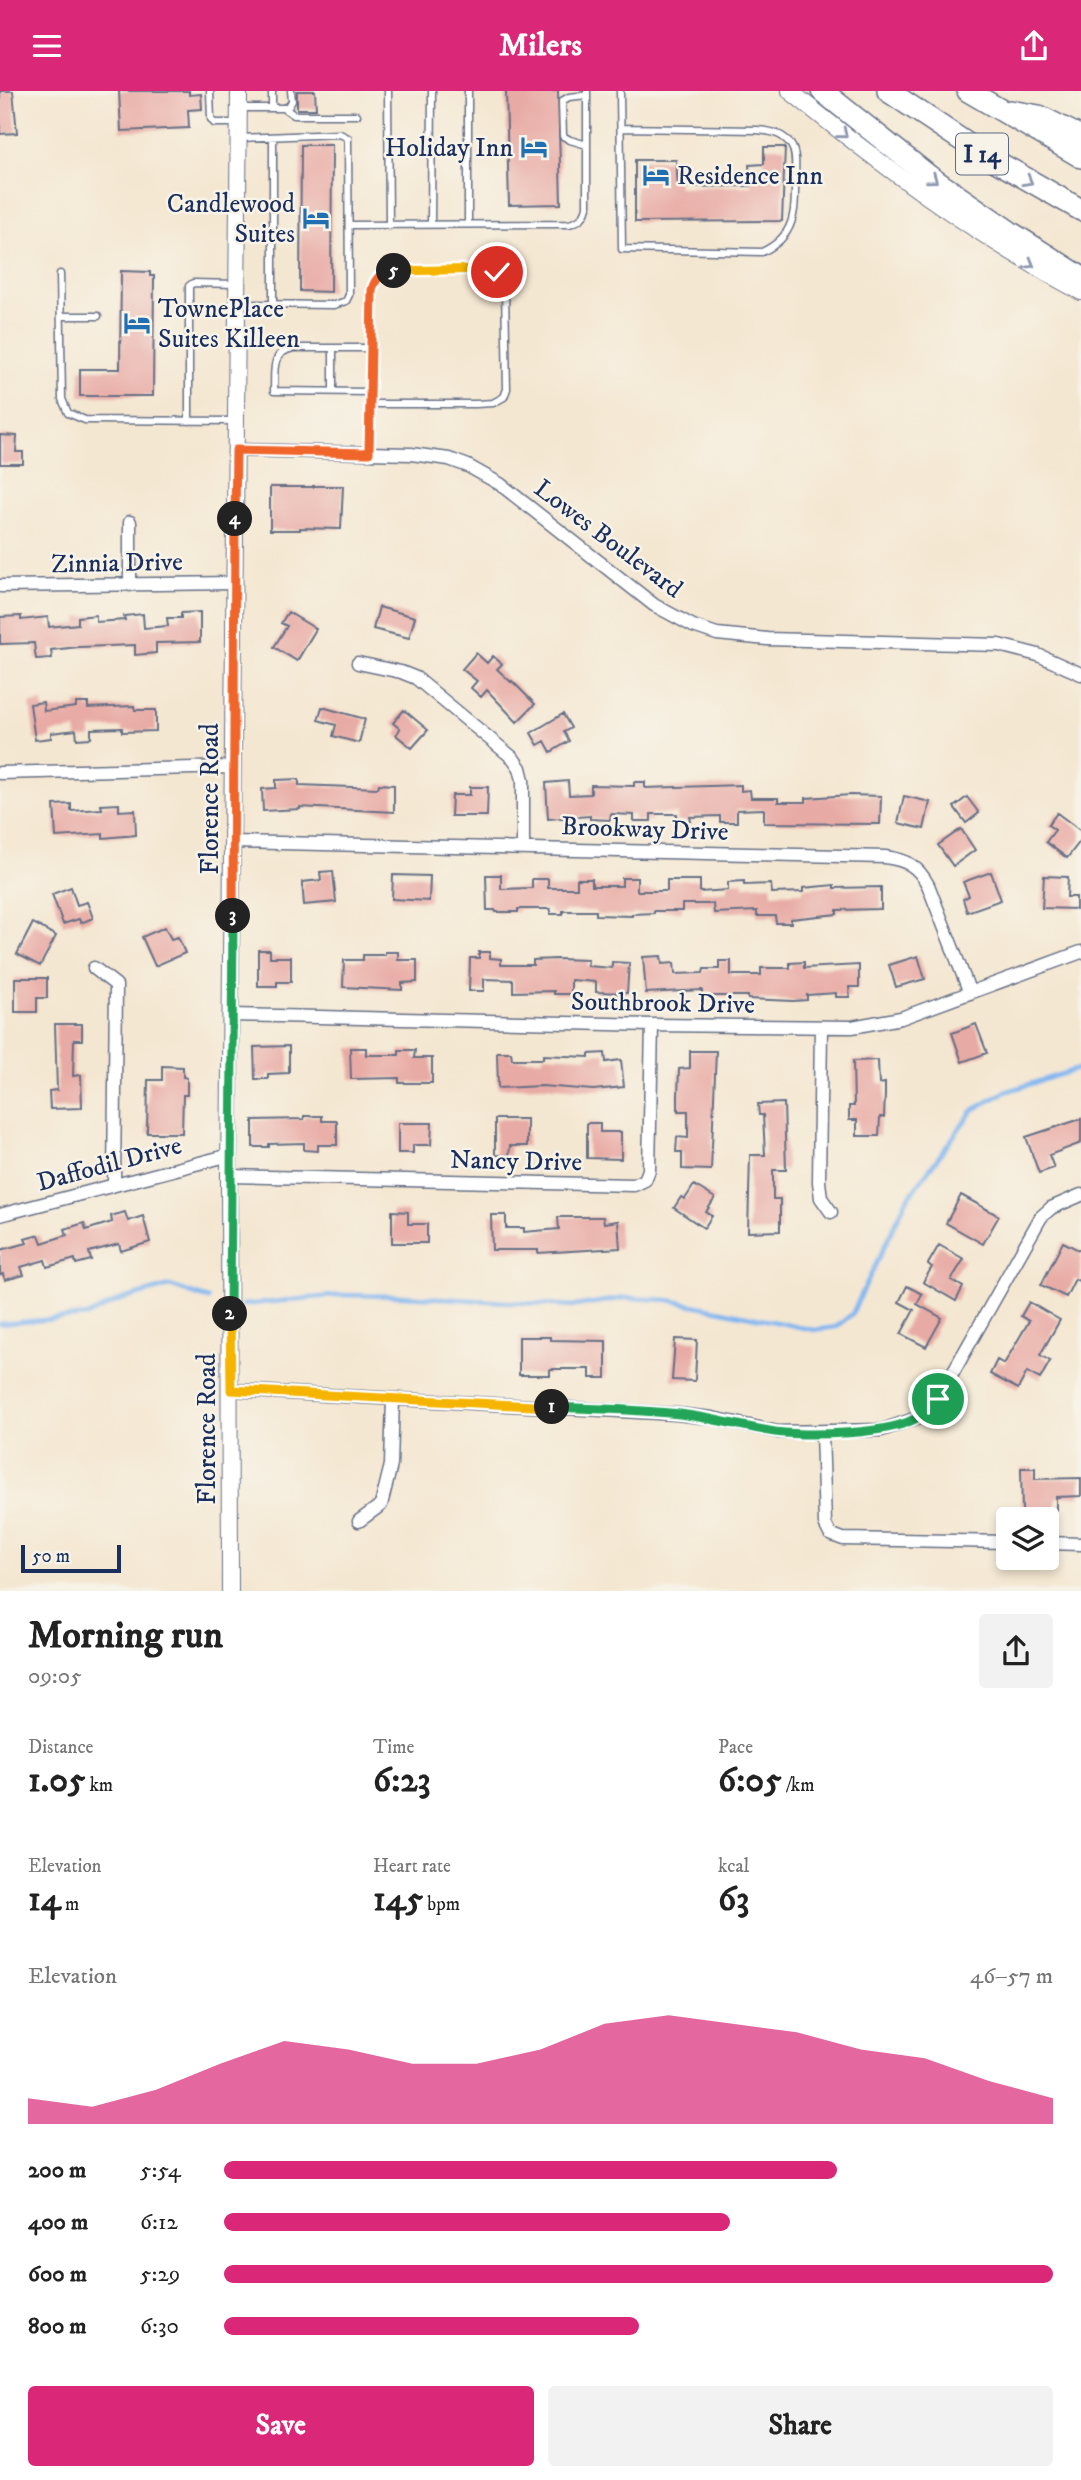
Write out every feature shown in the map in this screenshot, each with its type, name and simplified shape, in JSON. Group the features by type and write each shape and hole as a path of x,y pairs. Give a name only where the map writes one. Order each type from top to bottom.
{"highway":[{"path":"822,91 930,177 1010,233 1081,277"},
{"name":"I 14","path":"888,91 978,151 1081,211"},
{"name":"I 14","path":"968,91 1081,157"},
{"path":"994,108 1039,116 1081,137"}],"street":[{"name":"Florence Road","path":"230,1591 229,1176 239,91"},
{"path":"790,91 875,160 984,237 1081,292"},
{"name":"Lowes Boulevard","path":"236,450 430,455 449,459 500,484 654,605 693,626 718,634 767,639 999,645 1038,655 1081,674"},
{"path":"130,522 130,585"},
{"name":"Zinnia Drive","path":"0,586 234,583"},
{"path":"358,663 416,678 513,758 523,780 523,847"},
{"path":"0,773 233,767"},
{"name":"Brookway Drive","path":"233,842 523,847 872,856 900,859 912,864 928,885 970,993"},
{"name":"Southbrook Drive","path":"232,1015 852,1027 901,1017 1081,952"},
{"path":"94,968 116,985 114,1185"},
{"name":"Nancy Drive","path":"229,1176 634,1185 645,1180 649,1170 652,1025"},
{"path":"821,1028 819,1181 821,1198 831,1212"},
{"name":"Daffodil Drive","path":"0,1215 230,1155"},
{"path":"231,1390 676,1413 778,1432 882,1430 917,1418 938,1399 1041,1217 1051,1207 1081,1195"},
{"path":"359,1521 381,1505 391,1465 393,1399"},
{"path":"822,1432 825,1524 830,1534 843,1539 996,1542"},
{"path":"1059,1543 1081,1544"}],"lane":[{"path":"210,91 211,119 214,123 239,123 274,138 283,134 340,134 348,138 349,295 346,301 334,305 237,304"},
{"path":"272,91 272,108"},
{"path":"239,123 272,108 289,106 292,101 291,91"},
{"path":"388,91 389,226"},
{"path":"431,224 432,91"},
{"path":"468,91 468,224"},
{"path":"620,91 622,249 762,252 778,242 791,226 795,213 795,154 782,136 757,130 621,128"},
{"path":"349,225 569,225 578,222 587,207 587,145 587,93 562,101 563,136 587,145"},
{"path":"284,108 293,115 357,115"},
{"path":"273,304 274,138"},
{"path":"369,453 372,290 374,282 380,275 390,271 489,269 497,272 502,278 505,291 507,389 504,397 493,403 476,404 370,404"},
{"path":"60,274 62,399 68,413 85,420 236,421"},
{"path":"189,421 189,286 193,283 237,284"},
{"path":"61,316 98,316"},
{"path":"370,392 275,391 275,370 277,357 282,351 293,348 371,348"},
{"path":"333,349 333,390"}],"building":[{"path":"0,91 13,91 17,133 0,134"},
{"path":"119,91 189,91 189,95 201,94 202,109 188,110 189,128 121,131"},
{"path":"297,91 315,91 316,109 297,109"},
{"name":"Holiday Inn","path":"506,91 558,91 561,204 509,205"},
{"name":"Candlewood Suites","path":"301,145 332,145 331,292 300,291"},
{"name":"Residence Inn","path":"764,147 785,147 782,221 635,222 635,160 676,160 678,187 751,186 749,165 764,164"},
{"name":"TownePlace Suites Killeen","path":"121,271 150,272 150,276 154,276 153,396 80,396 80,369 120,369"},
{"path":"0,435 17,436 16,452 23,452 23,464 0,464"},
{"path":"343,486 341,529 270,530 270,487"},
{"path":"379,607 415,617 409,638 373,629"},
{"path":"200,612 200,642 156,643 156,653 135,655 135,645 79,647 51,650 52,658 36,659 34,643 0,644 0,617 21,616 21,620 48,617 49,627 78,624 78,617 96,615 96,622 125,620 124,616 143,614 144,628 168,626 167,618 181,618 181,613"},
{"path":"288,612 316,629 297,661 274,647 287,626 281,623"},
{"path":"476,653 487,663 493,656 502,664 497,669 535,704 517,722 487,690 481,697 471,688 477,681 462,669"},
{"path":"43,702 44,711 76,707 76,703 88,703 88,708 134,706 135,710 156,710 156,731 91,729 91,738 77,739 76,730 51,733 51,738 35,740 30,704"},
{"path":"322,707 365,719 359,743 333,736 336,725 318,720"},
{"path":"404,710 428,730 412,748 396,735 400,729 393,723"},
{"path":"563,714 571,728 564,732 569,741 551,752 545,741 538,745 531,733"},
{"path":"299,779 299,785 378,788 379,784 394,785 394,812 300,807 263,811 262,789 276,788 276,780"},
{"path":"568,781 569,795 591,794 591,785 634,786 634,782 645,782 645,788 741,785 741,791 750,790 751,798 778,798 778,802 806,802 806,798 851,795 881,796 880,824 764,823 764,809 737,810 737,822 720,822 720,816 690,817 691,821 677,822 677,814 651,814 651,821 634,821 634,815 611,814 610,820 590,819 590,816 548,819 546,783"},
{"path":"470,787 488,787 487,816 451,816 452,795 470,795"},
{"path":"904,796 930,802 924,829 898,823"},
{"path":"967,797 979,813 966,823 954,807"},
{"path":"71,804 71,811 102,809 101,805 119,804 119,811 135,810 136,835 103,838 103,834 56,837 54,805"},
{"path":"1057,813 1081,831 1081,840 1067,858 1046,842 1055,830 1048,825"},
{"path":"961,829 975,850 953,866 938,845"},
{"path":"333,871 336,902 304,905 302,882 321,880 320,872"},
{"path":"991,872 1001,900 967,912 963,899 969,896 963,882"},
{"path":"393,875 430,876 429,901 392,899"},
{"path":"486,875 501,875 501,889 532,888 532,879 548,879 548,888 577,888 577,879 592,879 592,886 622,886 622,878 637,878 637,891 667,891 667,880 700,880 700,892 728,890 728,882 744,881 744,885 771,884 772,893 803,892 803,888 834,885 834,888 881,887 881,909 837,910 837,914 791,919 791,923 776,923 775,916 757,916 757,911 714,913 713,904 682,904 682,911 654,911 632,916 596,915 596,911 563,911 563,914 550,914 550,909 496,912 487,910"},
{"path":"1044,876 1068,877 1067,897 1076,897 1076,909 1042,908"},
{"path":"71,887 77,905 87,902 93,918 81,923 79,919 63,924 52,894"},
{"path":"33,923 56,936 40,966 17,954"},
{"path":"165,927 171,939 178,937 185,953 155,966 142,937"},
{"path":"258,950 270,950 270,957 291,957 291,982 277,982 277,986 258,986"},
{"path":"385,952 398,952 398,960 417,960 417,982 402,983 402,990 343,987 344,960 363,960 363,955 385,955"},
{"path":"479,952 490,952 490,958 501,959 501,965 533,965 533,960 556,959 588,960 587,966 612,968 612,962 629,963 627,993 596,992 596,982 571,980 571,994 554,994 554,991 513,992 513,980 484,979 484,991 469,991 470,958 479,958"},
{"path":"661,956 662,964 674,963 675,974 703,973 704,969 719,969 719,961 731,961 731,975 761,975 761,968 790,968 790,963 804,962 804,968 859,965 859,987 849,987 850,997 836,997 836,993 807,995 807,1000 793,1001 748,999 748,996 702,996 702,990 646,993 643,957"},
{"path":"918,956 925,979 896,987 889,965"},
{"path":"15,978 47,978 47,998 37,998 37,1012 15,1012"},
{"path":"55,1024 82,1024 82,1040 74,1040 73,1076 81,1075 82,1108 50,1109 49,1091 57,1090"},
{"path":"976,1024 987,1053 962,1062 952,1033"},
{"path":"289,1046 289,1073 268,1074 268,1079 255,1079 254,1047"},
{"path":"350,1048 366,1048 366,1055 399,1055 399,1050 415,1050 414,1058 432,1058 432,1083 399,1083 399,1078 351,1079"},
{"path":"690,1051 716,1051 711,1170 682,1169 682,1152 676,1152 677,1137 688,1138 688,1111 678,1111 678,1096 679,1069 690,1068"},
{"path":"497,1052 511,1052 512,1059 543,1059 543,1055 589,1057 589,1054 605,1053 606,1062 621,1060 624,1087 593,1090 542,1086 498,1088"},
{"path":"878,1060 879,1084 885,1083 884,1117 880,1117 879,1136 857,1136 857,1120 849,1120 849,1106 854,1106 853,1061"},
{"path":"162,1066 183,1067 183,1077 187,1078 187,1095 183,1095 182,1133 147,1133 148,1080 162,1080"},
{"path":"784,1103 786,1170 773,1170 773,1199 780,1199 780,1231 748,1232 750,1155 765,1155 763,1115 759,1115 758,1104"},
{"path":"304,1116 322,1116 322,1121 337,1121 337,1145 318,1145 318,1151 304,1150 304,1143 253,1147 253,1120 304,1119"},
{"path":"495,1119 527,1119 527,1146 510,1146 509,1156 495,1155"},
{"path":"1081,1119 1081,1143 1049,1155 1054,1168 1039,1173 1026,1137"},
{"path":"398,1123 432,1123 431,1145 413,1145 413,1153 398,1153"},
{"path":"587,1123 600,1123 600,1132 621,1132 621,1159 587,1158"},
{"path":"694,1185 715,1198 706,1212 712,1216 704,1228 674,1208 681,1197 685,1199"},
{"path":"961,1195 999,1216 983,1244 946,1223"},
{"path":"392,1211 408,1212 408,1224 427,1224 427,1243 392,1243"},
{"path":"125,1212 128,1221 143,1216 150,1242 121,1251 119,1244 89,1252 91,1260 76,1264 75,1259 47,1267 45,1260 21,1267 24,1275 5,1280 3,1274 0,1275 0,1250 27,1243 25,1239 39,1235 42,1243 67,1235 65,1229 84,1223 86,1230 112,1222 111,1216"},
{"path":"491,1215 506,1215 506,1228 524,1228 524,1232 559,1229 558,1217 603,1217 604,1223 618,1221 620,1248 538,1253 538,1250 492,1250"},
{"path":"1063,1242 1081,1251 1081,1282 1075,1279 1066,1297 1041,1285"},
{"path":"939,1245 964,1259 951,1280 963,1287 956,1301 923,1282 932,1267 928,1264"},
{"path":"907,1286 922,1294 917,1304 942,1318 926,1347 901,1334 914,1310 899,1302"},
{"path":"1029,1302 1060,1320 1040,1355 1050,1361 1040,1379 1027,1372 1018,1389 990,1374 997,1360 1004,1364 1029,1321 1021,1316"},
{"path":"519,1337 606,1341 606,1378 590,1378 590,1369 550,1369 550,1375 519,1375"},
{"path":"675,1339 697,1340 695,1381 672,1380"},
{"path":"1021,1468 1035,1468 1035,1479 1081,1478 1081,1496 1056,1497 1056,1507 1022,1507"}],"waterway":[{"path":"242,1305 341,1295 575,1306 625,1298 669,1300 814,1330 836,1327 852,1314 906,1201 973,1110 1005,1092 1081,1068"},
{"path":"0,1324 87,1316 120,1300 170,1286 208,1299"}],"place":[{"name":"Holiday Inn","path":"534,147"},
{"name":"Residence Inn","path":"656,175"},
{"name":"Candlewood Suites","path":"316,218"},
{"name":"TownePlace Suites Killeen","path":"137,323"}],"route":[{"path":"497,272 489,269 390,271 380,275 374,282 369,453 236,450 229,1176 231,1390 676,1413 778,1432 882,1430 917,1418 938,1399"}]}
